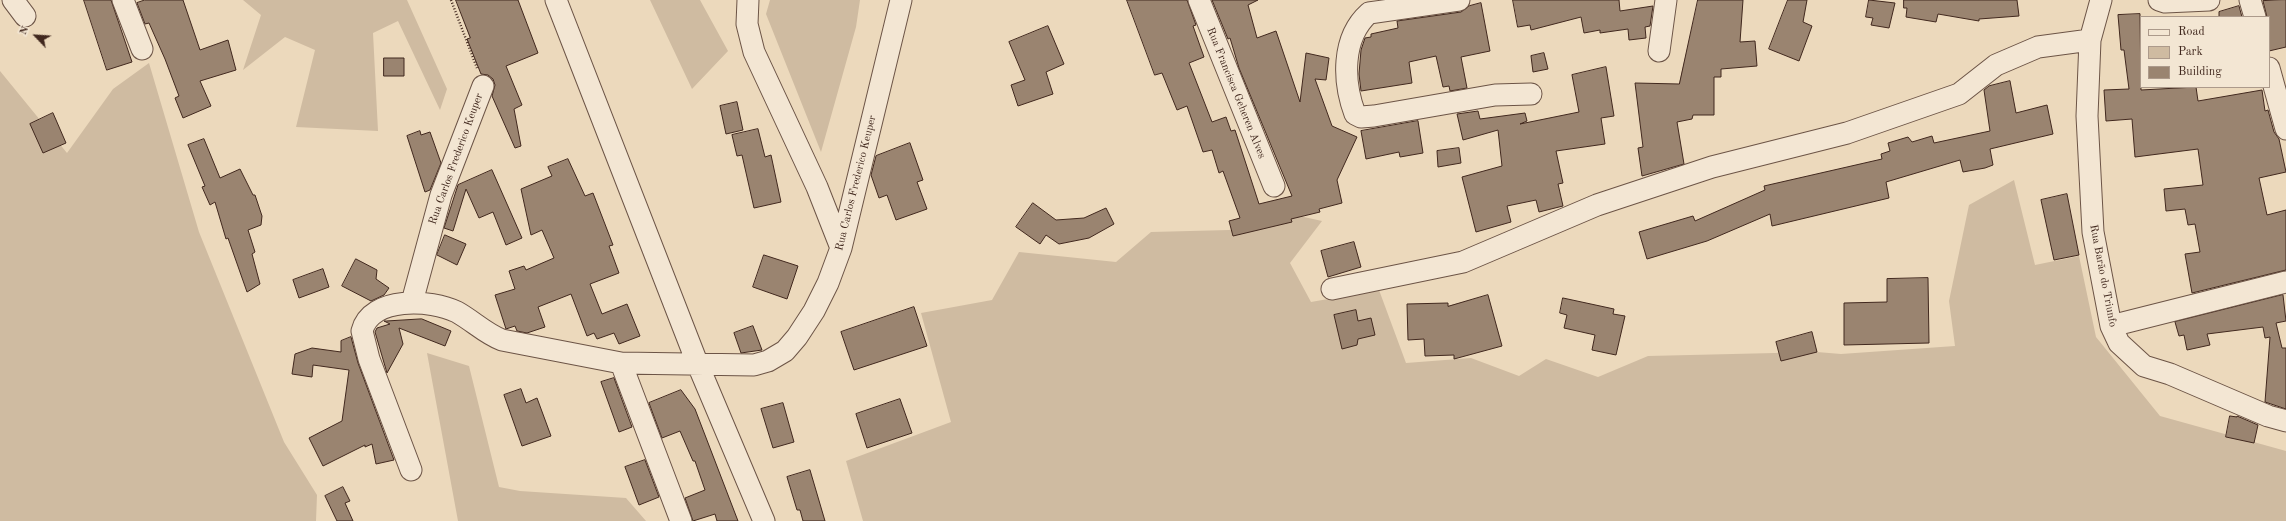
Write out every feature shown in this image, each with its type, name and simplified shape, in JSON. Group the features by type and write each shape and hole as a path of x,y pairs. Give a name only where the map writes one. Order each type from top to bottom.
{"street":[{"path":"123,0 142,49"},
{"path":"556,0 698,365 764,521"},
{"path":"748,0 747,24 754,52 817,186 841,248"},
{"name":"Rua Carlos Frederico Keuper","path":"411,470 369,359 362,332 369,317 381,310 412,302 456,312 492,336 502,340 621,363 754,365 768,361 785,351 797,338 814,311 841,248 901,0"},
{"name":"Rua Francisca Geheren Alves","path":"1199,0 1274,186"},
{"path":"1459,0 1369,13 1362,20 1353,32 1347,72 1348,95 1355,114 1361,117 1374,116 1495,95 1531,94"},
{"path":"1659,52 1666,0"},
{"name":"Rua Barão do Triunfo","path":"2101,0 2090,40 2087,116 2093,232 2111,326 2119,342 2144,366 2170,374 2268,416 2286,420"},
{"path":"2159,0 2209,0"},
{"path":"2250,0 2255,16"},
{"path":"1332,289 1463,262 1597,204 1712,167 1846,133 1959,94 1996,65 2038,47 2090,40"},
{"path":"2270,72 2286,129"},
{"name":"Rua Carlos Frederico Keuper","path":"412,302 441,195 483,86"},
{"path":"2111,326 2286,282"},
{"path":"621,363 681,521"}],"path":[{"path":"450,0 483,86"}],"green space":[{"path":"243,0 407,0 447,89 440,110 398,21 373,33 378,131 296,127 315,50 285,37 243,70 261,15"},
{"path":"650,0 700,0 728,51 692,89"},
{"path":"770,0 860,0 856,27 821,152 766,14"},
{"path":"149,63 199,232 284,442 317,495 316,521 0,521 0,71 67,153 113,89"},
{"path":"2014,180 2035,265 2079,256 2096,337 2160,416 2286,451 2286,521 863,521 846,461 951,422 921,313 992,300 1019,252 1116,262 1151,232 1229,230 1295,215 1322,221 1290,263 1311,302 1379,290 1406,363 1471,358 1519,376 1546,359 1598,377 1648,356 1817,352 1841,354 1955,346 1949,301 1969,205"},
{"path":"427,353 469,366 499,487 520,491 626,498 646,521 458,521"}],"building":[{"path":"84,0 111,0 132,62 107,70"},
{"path":"145,0 183,0 200,50 228,40 236,70 200,81 211,106 183,118 175,98 179,96 165,59 149,23 145,24 137,3"},
{"path":"456,0 518,0 538,53 506,66 522,105 514,109 521,146 515,148 492,96 495,85 493,79 488,75 481,74 467,39 470,38"},
{"path":"1127,0 1187,0 1196,25 1193,26 1204,57 1189,63 1212,122 1226,117 1231,131 1235,130 1259,204 1292,196 1239,68 1230,38 1228,39 1212,0 1258,0 1248,5 1257,38 1276,31 1300,102 1306,53 1329,58 1326,80 1315,79 1332,126 1357,137 1337,180 1342,203 1319,209 1320,212 1291,219 1292,222 1233,236 1229,221 1240,218 1223,171 1219,173 1212,150 1203,152 1187,106 1177,110 1162,73 1155,75"},
{"path":"1513,0 1619,0 1620,11 1653,6 1650,26 1645,27 1646,38 1629,40 1628,29 1600,33 1600,30 1584,33 1581,17 1531,30 1530,25 1518,27"},
{"path":"1698,0 1743,0 1740,42 1755,41 1757,66 1721,69 1721,77 1714,77 1714,115 1693,115 1692,119 1677,122 1684,164 1642,176 1638,148 1643,147 1635,83 1679,84"},
{"path":"1788,0 1807,0 1803,22 1812,26 1799,61 1769,49"},
{"path":"1869,0 1895,3 1889,28 1871,25 1873,18 1866,17"},
{"path":"1904,0 2017,0 2019,16 1979,19 1979,21 1938,14 1936,22 1906,17 1907,8 1904,8"},
{"path":"2286,0 2286,47 2270,51 2270,16 2267,16 2263,1"},
{"path":"1481,3 1490,51 1461,57 1467,88 1450,91 1449,86 1443,87 1436,56 1409,62 1412,83 1361,91 1359,74 1361,50 1365,38 1371,37 1371,34 1398,28 1397,21 1461,12 1469,6"},
{"path":"2239,6 2242,16 2219,16 2219,12"},
{"path":"2140,14 2141,90 2196,88 2198,101 2262,90 2265,111 2268,110 2274,132 2279,139 2286,172 2259,178 2267,215 2286,210 2286,270 2192,293 2185,254 2200,252 2195,224 2188,225 2185,209 2166,211 2164,189 2203,185 2198,149 2135,157 2132,119 2106,121 2104,90 2129,89 2124,50 2121,50 2118,15"},
{"path":"1048,26 1064,64 1046,72 1053,94 1018,106 1011,85 1025,80 1009,42"},
{"path":"1544,53 1548,69 1533,72 1531,56"},
{"path":"384,58 404,58 404,76 384,76"},
{"path":"1606,67 1614,116 1601,118 1605,144 1556,151 1563,183 1558,184 1563,206 1539,212 1536,200 1507,206 1511,222 1476,232 1462,177 1502,166 1498,130 1463,140 1457,114 1478,111 1480,119 1525,113 1527,121 1520,124 1579,112 1572,75"},
{"path":"2010,81 2016,113 2047,105 2053,134 1990,149 1993,165 1985,168 1963,172 1960,160 1886,182 1889,198 1772,226 1770,214 1707,241 1647,259 1639,232 1693,216 1695,221 1765,190 1764,186 1882,159 1881,154 1890,151 1888,143 1908,137 1912,142 1932,136 1934,143 1990,131 1984,90 1989,86"},
{"path":"737,102 743,130 726,134 720,106"},
{"path":"53,113 66,143 43,153 30,124"},
{"path":"1418,121 1423,153 1400,157 1399,152 1366,159 1361,131"},
{"path":"758,129 765,157 771,155 781,202 754,208 742,155 737,156 732,135"},
{"path":"420,131 421,135 430,132 441,163 430,190 425,192 407,136"},
{"path":"204,139 220,178 240,169 253,195 255,195 262,216 261,225 248,230 255,252 252,254 260,284 247,292 228,238 226,239 215,202 210,205 202,187 205,186 188,145"},
{"path":"910,143 923,180 917,182 927,209 896,220 887,195 879,198 871,175 876,156"},
{"path":"1459,148 1461,163 1438,167 1437,151"},
{"path":"568,159 585,196 593,193 613,245 609,246 619,273 590,284 602,314 627,304 640,336 619,344 614,333 597,339 594,333 587,336 571,294 538,307 545,327 527,333 517,331 515,326 506,329 495,295 515,289 509,271 524,266 526,270 554,258 542,230 531,235 521,189 552,176 548,167"},
{"path":"492,170 522,238 506,245 493,212 479,218 466,189 453,231 444,228 458,185"},
{"path":"2067,194 2079,255 2054,260 2041,200"},
{"path":"1033,203 1056,220 1084,218 1106,208 1114,224 1089,238 1059,244 1046,235 1040,244 1016,227"},
{"path":"445,235 466,244 457,265 437,255"},
{"path":"1354,242 1361,267 1328,277 1321,251"},
{"path":"764,255 798,266 787,299 753,287"},
{"path":"356,259 377,270 376,279 389,288 384,295 371,301 342,286"},
{"path":"323,269 329,287 299,298 293,280"},
{"path":"1928,278 1929,343 1844,345 1844,303 1887,302 1887,279"},
{"path":"1488,295 1502,346 1454,359 1454,355 1425,356 1424,339 1408,340 1407,304 1448,303 1448,306"},
{"path":"2283,295 2286,321 2276,323 2282,348 2286,348 2286,409 2265,402 2270,337 2265,338 2263,327 2207,334 2210,345 2187,350 2184,335 2179,336 2175,322"},
{"path":"1563,298 1614,309 1613,314 1625,316 1616,355 1592,350 1595,335 1564,328 1567,315 1560,313"},
{"path":"914,307 927,346 854,370 841,332"},
{"path":"1356,310 1358,321 1371,318 1375,335 1358,339 1357,345 1342,349 1334,315"},
{"path":"422,319 451,331 445,346 399,328 403,344 387,373 375,332 377,328 390,324 384,321"},
{"path":"753,326 762,350 741,353 734,333"},
{"path":"1812,332 1817,352 1781,361 1776,342"},
{"path":"351,337 358,363 394,460 376,464 372,444 365,447 365,445 323,466 309,438 342,421 349,370 313,365 312,377 292,374 295,354 312,348 341,352 341,341"},
{"path":"614,378 632,427 619,432 601,382"},
{"path":"521,389 526,403 537,398 551,436 522,446 504,395"},
{"path":"681,390 695,409 738,521 717,521 715,514 693,521 685,498 705,490 695,461 693,461 680,431 662,438 649,403"},
{"path":"900,399 912,433 867,448 856,414"},
{"path":"783,403 794,442 773,448 761,409"},
{"path":"2230,416 2237,416 2258,425 2254,443 2226,437"},
{"path":"645,460 659,497 639,505 625,467"},
{"path":"810,470 825,521 803,521 800,510 797,510 787,477"},
{"path":"343,487 350,501 345,503 353,521 337,521 325,496"}]}
